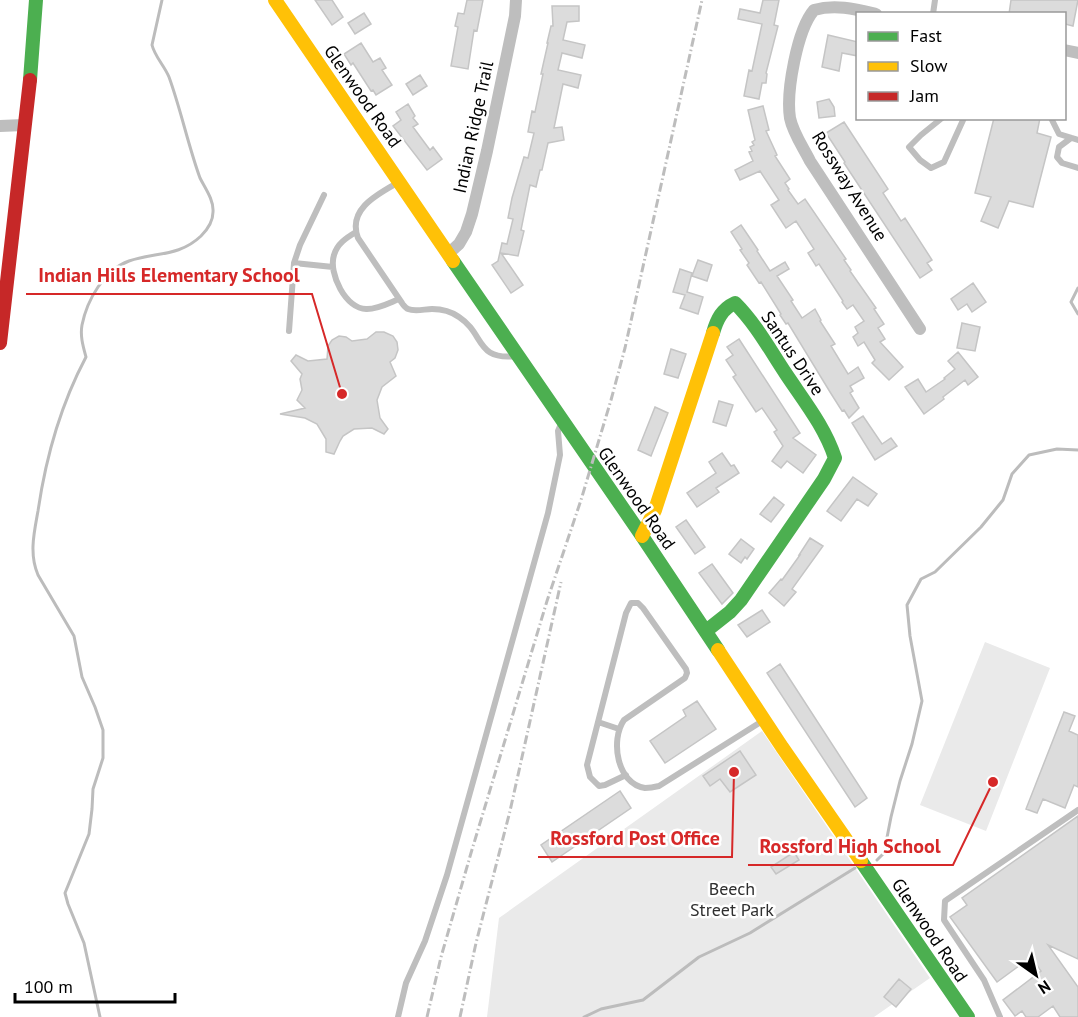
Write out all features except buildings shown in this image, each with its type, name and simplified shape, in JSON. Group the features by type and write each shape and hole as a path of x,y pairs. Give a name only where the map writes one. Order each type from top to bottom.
{"street":[{"path":"0,343 32,60 36,0"},
{"name":"Glenwood Road","path":"275,0 968,1017"},
{"name":"Indian Ridge Trail","path":"448,254 459,244 472,214 515,16 516,0"},
{"name":"Rossway Avenue","path":"872,12 856,5 824,3 809,16 802,30 792,78 790,119 810,161 920,330"},
{"path":"0,126 24,125"},
{"name":"Santus Drive","path":"642,536 655,510 715,327 726,306 735,303 751,321 820,426 832,447 835,458 824,479 741,600 706,631"}],"lane":[{"path":"940,120 909,147 920,160 931,168 944,162 963,120"},
{"path":"1051,120 1059,134 1075,139"},
{"path":"1075,139 1059,147 1057,157 1062,164 1078,168"},
{"path":"399,181 367,202 357,217 355,229 358,238 399,299 408,309 434,309 458,316 488,351 504,357 519,356"},
{"path":"289,331 294,264 300,245 324,195"},
{"path":"356,232 343,240 333,257 333,267 342,294 357,308 367,309 399,299"},
{"path":"294,264 333,267"},
{"path":"398,1017 406,983 425,941 447,875 548,513 560,455 558,431 562,419"},
{"path":"626,775 599,786 590,777 587,765 626,613 631,603 638,603 686,669 687,674 685,678 624,720 620,726 618,747 620,766 635,784 646,788 659,786 764,719"},
{"path":"598,722 620,729"},
{"path":"1000,1017 984,980 944,920 945,901 1078,810"}],"green space":[{"path":"985,642 1050,668 986,831 920,805"},
{"name":"Beech Street Park","path":"762,731 930,978 874,1017 487,1017 499,918"}],"waterway":[{"path":"100,1017 84,943 65,893 89,834 93,789 103,758 103,730 82,677 74,636 35,567 33,543 45,471 55,432 86,357 81,329 92,296 104,279 120,265 139,258 184,248 201,236 212,219 212,203 200,178 169,77 152,45 162,0"},
{"path":"1078,288 1071,302 1078,314"},
{"path":"877,860 884,853 891,817 922,701 910,636 907,605 921,579 935,572 981,527 1003,500 1012,474 1029,455 1057,449 1078,450"},
{"path":"584,1017 601,1009 643,1000 699,957 750,933 855,868"}],"railway":[{"path":"427,1017 441,957 471,853 611,400 625,348 702,0"},
{"path":"460,1017 476,943 510,811 561,582"}],"traffic: fast":[{"path":"30,80 36,0"},
{"path":"453,261 718,650"},
{"path":"706,631 741,600 824,479 835,458 813,414 756,328 735,303 721,315 713,333"},
{"path":"861,861 968,1017"}],"traffic: slow":[{"path":"275,0 453,261"},
{"path":"642,536 655,510 713,333"},
{"path":"718,650 861,861"}],"traffic: jam":[{"path":"0,343 30,80"}],"place":[{"name":"Indian Hills Elementary School","path":"342,394"},
{"name":"Rossford Post Office","path":"734,772"},
{"name":"Rossford High School","path":"993,782"}]}
